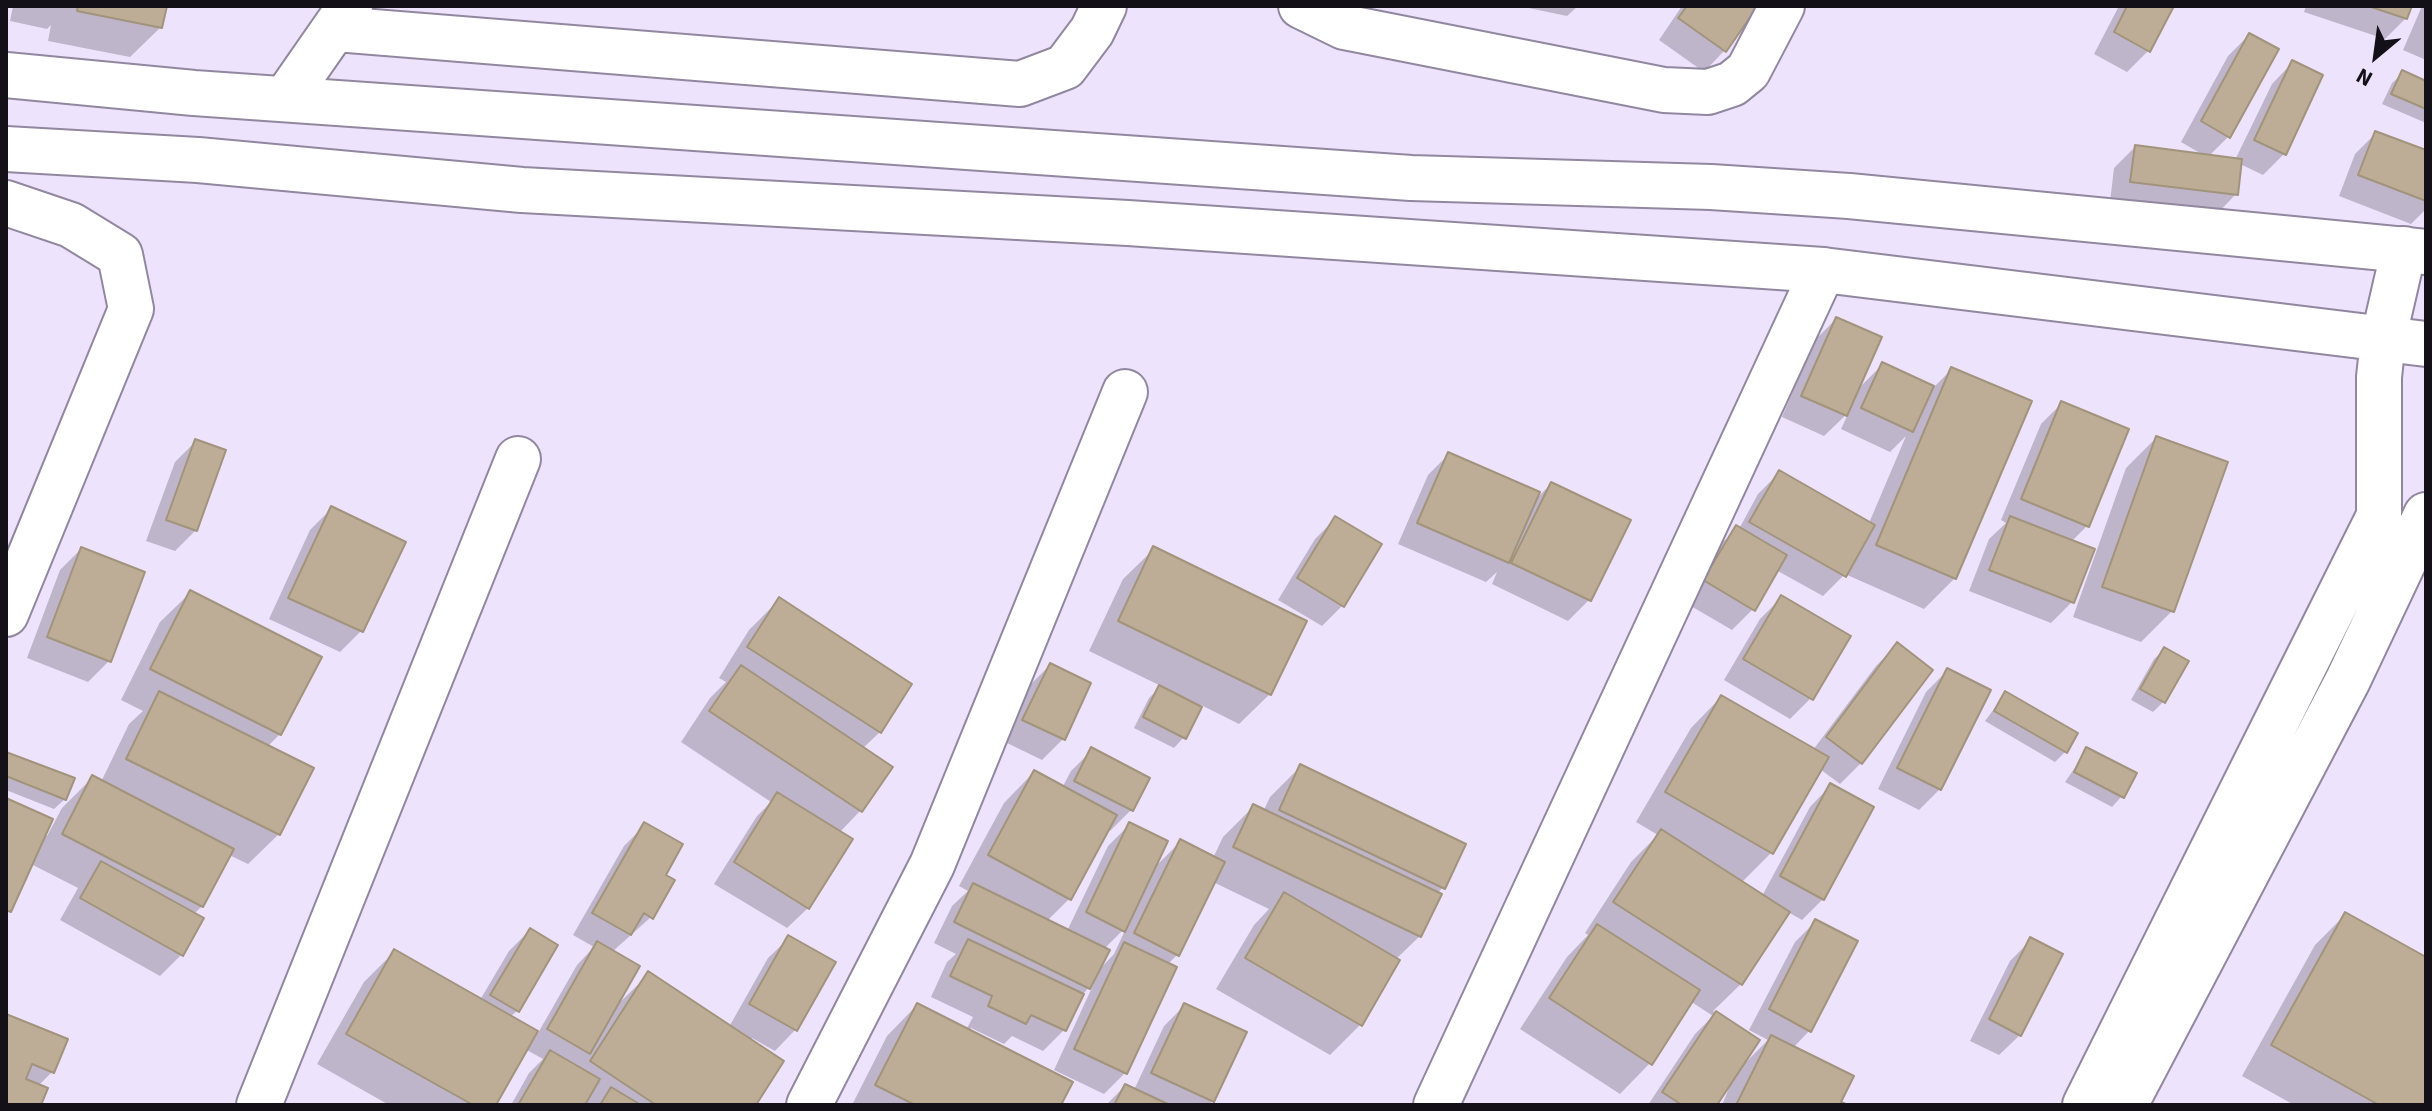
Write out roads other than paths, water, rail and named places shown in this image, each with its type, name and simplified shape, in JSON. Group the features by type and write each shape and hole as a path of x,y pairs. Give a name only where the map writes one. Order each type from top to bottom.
{"street":[{"path":"286,98 343,18 1020,84 1065,67 1092,31 1104,6"},
{"path":"1301,6 1344,27 1664,90 1708,92 1732,84 1748,71 1782,6"},
{"path":"6,75 286,98 1411,178 1711,187 1818,194 2415,250 2383,340 2379,377 2379,516 2125,1105"},
{"path":"6,149 198,160 522,190 1128,223 1823,270 2426,344"},
{"path":"6,203 71,225 120,255 131,309 6,614"},
{"path":"1436,1105 1823,270"},
{"path":"809,1105 932,865 1125,392"},
{"path":"259,1105 518,459"},
{"path":"2085,1105 2231,857 2348,680 2426,515"}]}
